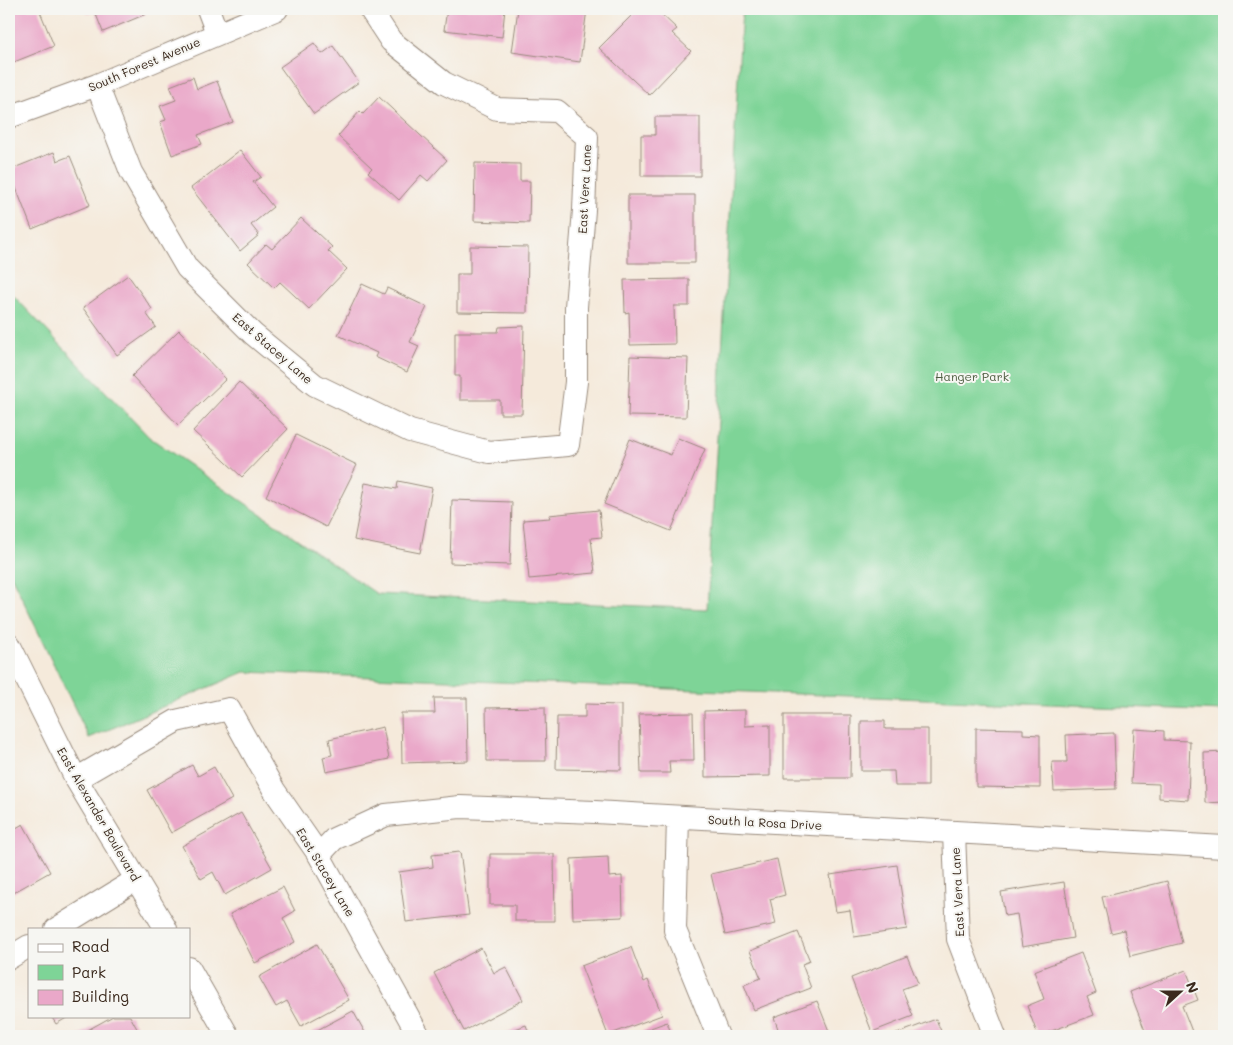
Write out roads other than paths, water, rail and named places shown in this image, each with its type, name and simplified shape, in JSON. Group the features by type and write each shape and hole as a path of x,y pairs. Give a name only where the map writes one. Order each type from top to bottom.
{"street":[{"path":"208,9 217,33"},
{"name":"South Forest Avenue","path":"9,117 97,85 277,9"},
{"name":"East Vera Lane","path":"370,9 391,41 444,83 497,109 557,112 587,137 584,210 576,307 576,382 568,444"},
{"name":"East Stacey Lane","path":"97,85 131,172 187,268 253,334 315,385 410,431 489,452 568,444"},
{"name":"East Alexander Boulevard","path":"9,644 76,779 165,928"},
{"name":"East Stacey Lane","path":"76,779 176,721 229,710 274,790 319,855 419,1036"},
{"name":"South la Rosa Drive","path":"319,855 334,839 386,815 460,807 596,812 1224,847"},
{"path":"678,818 675,930 718,1036"},
{"name":"East Vera Lane","path":"954,832 958,939 995,1036"},
{"path":"58,928 137,879"},
{"path":"9,958 28,947"},
{"path":"190,970 228,1036"}],"park label":[{"name":"Hanger Park","path":"972,376"}]}
